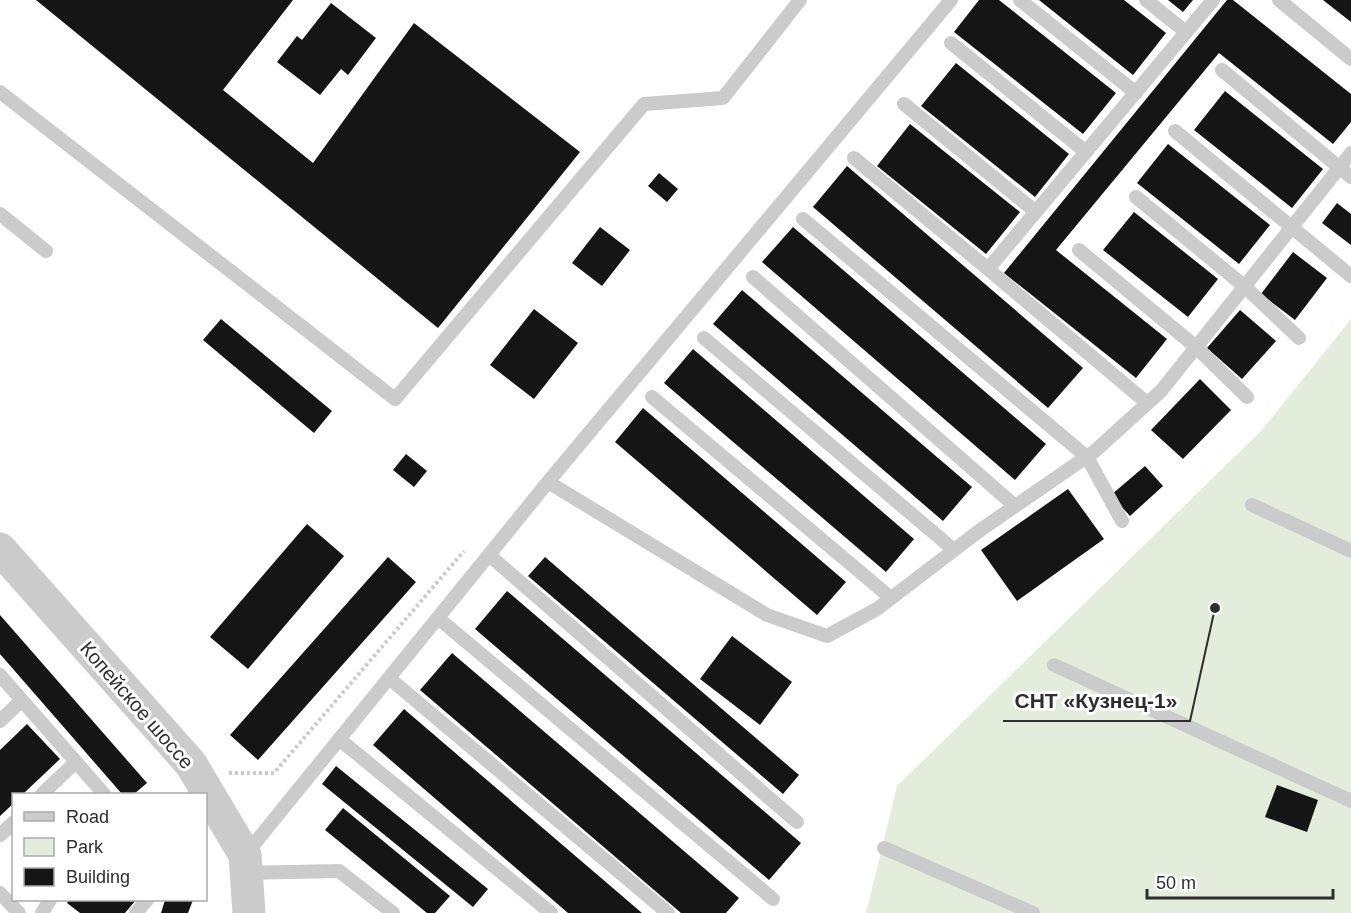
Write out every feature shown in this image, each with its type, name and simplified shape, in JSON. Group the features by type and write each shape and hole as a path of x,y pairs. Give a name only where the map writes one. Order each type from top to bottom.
{"street":[{"name":"Копейское шоссе","path":"0,549 196,772 246,864 249,913"}],"lane":[{"path":"0,92 395,399 644,104 723,98 800,0"},
{"path":"246,864 339,739 548,482 951,0"},
{"path":"1020,0 1136,93"},
{"path":"1146,0 1186,32"},
{"path":"988,269 1213,0"},
{"path":"1279,0 1351,59"},
{"path":"951,43 1086,152"},
{"path":"1222,70 1351,177"},
{"path":"904,104 1036,212"},
{"path":"1175,131 1351,276"},
{"path":"548,482 767,615 827,636 891,598 1015,506 1087,457 1147,404 1196,347 1351,153"},
{"path":"854,158 1147,404"},
{"path":"1136,197 1245,286 1299,338"},
{"path":"0,214 46,251"},
{"path":"803,219 1087,457 1122,521"},
{"path":"1079,250 1196,347 1247,397"},
{"path":"753,277 1015,506"},
{"path":"705,338 954,550"},
{"path":"652,397 891,598"},
{"path":"1252,505 1351,551"},
{"path":"489,555 797,822"},
{"path":"438,618 772,899"},
{"path":"1054,665 1351,801"},
{"path":"0,675 102,793"},
{"path":"389,678 668,913"},
{"path":"0,721 22,700"},
{"path":"339,739 551,913"},
{"path":"44,793 76,762"},
{"path":"0,835 12,824"},
{"path":"884,848 1033,913"},
{"path":"246,864 339,870 393,913"},
{"path":"0,892 19,913"},
{"path":"136,913 146,901"}],"path":[{"path":"196,772 274,773 467,547"}],"green space":[{"path":"1351,319 1351,913 866,913 897,786 1262,430"}],"building":[{"path":"36,0 293,0 223,90 313,163 414,23 580,152 438,328"},
{"path":"979,0 999,0 1116,93 1083,134 954,32"},
{"path":"1039,0 1124,0 1166,33 1133,75"},
{"path":"1168,0 1193,0 1183,12"},
{"path":"1227,0 1233,0 1351,94 1351,122 1333,144 1219,53 1056,250 1167,339 1136,378 1004,273"},
{"path":"1323,0 1351,0 1351,22"},
{"path":"331,3 376,38 348,75 341,69 320,95 277,62 297,36 302,40"},
{"path":"956,63 1069,154 1035,197 921,106"},
{"path":"1225,91 1323,169 1292,208 1194,130"},
{"path":"910,124 1020,212 986,254 877,166"},
{"path":"1168,144 1270,225 1239,264 1137,183"},
{"path":"847,166 1083,368 1048,408 813,207"},
{"path":"659,173 678,189 667,202 648,186"},
{"path":"1337,203 1351,214 1351,245 1322,223"},
{"path":"1134,212 1218,279 1188,317 1103,250"},
{"path":"600,227 630,250 602,286 572,263"},
{"path":"793,227 1046,444 1015,480 762,262"},
{"path":"1293,252 1327,278 1295,320 1261,294"},
{"path":"742,290 972,487 943,521 713,324"},
{"path":"534,309 578,343 534,399 490,365"},
{"path":"1240,310 1276,341 1242,379 1207,348"},
{"path":"221,319 332,411 314,433 203,340"},
{"path":"693,349 914,539 886,572 664,383"},
{"path":"1200,379 1231,410 1183,459 1151,430"},
{"path":"643,408 846,582 817,615 615,442"},
{"path":"406,454 427,471 414,487 393,470"},
{"path":"1145,466 1163,486 1130,516 1111,495"},
{"path":"1068,489 1104,539 1017,601 981,550"},
{"path":"307,524 344,556 248,669 210,637"},
{"path":"388,557 416,582 258,760 230,735"},
{"path":"545,557 799,775 783,794 528,576"},
{"path":"507,591 801,843 769,880 475,629"},
{"path":"0,615 147,783 135,793 121,793 0,654"},
{"path":"732,636 792,682 760,725 700,679"},
{"path":"452,653 739,898 726,913 681,913 420,690"},
{"path":"404,709 642,913 568,913 373,745"},
{"path":"27,724 60,759 24,793 12,793 12,805 0,816 0,750"},
{"path":"336,766 488,889 473,907 322,784"},
{"path":"1277,785 1318,800 1307,832 1265,817"},
{"path":"343,808 450,896 435,913 427,913 325,830"},
{"path":"68,901 135,901 125,913 80,913 67,903"},
{"path":"165,901 193,901 188,913 161,913"}],"place":[{"name":"СНТ «Кузнец-1»","path":"1215,608"}]}
